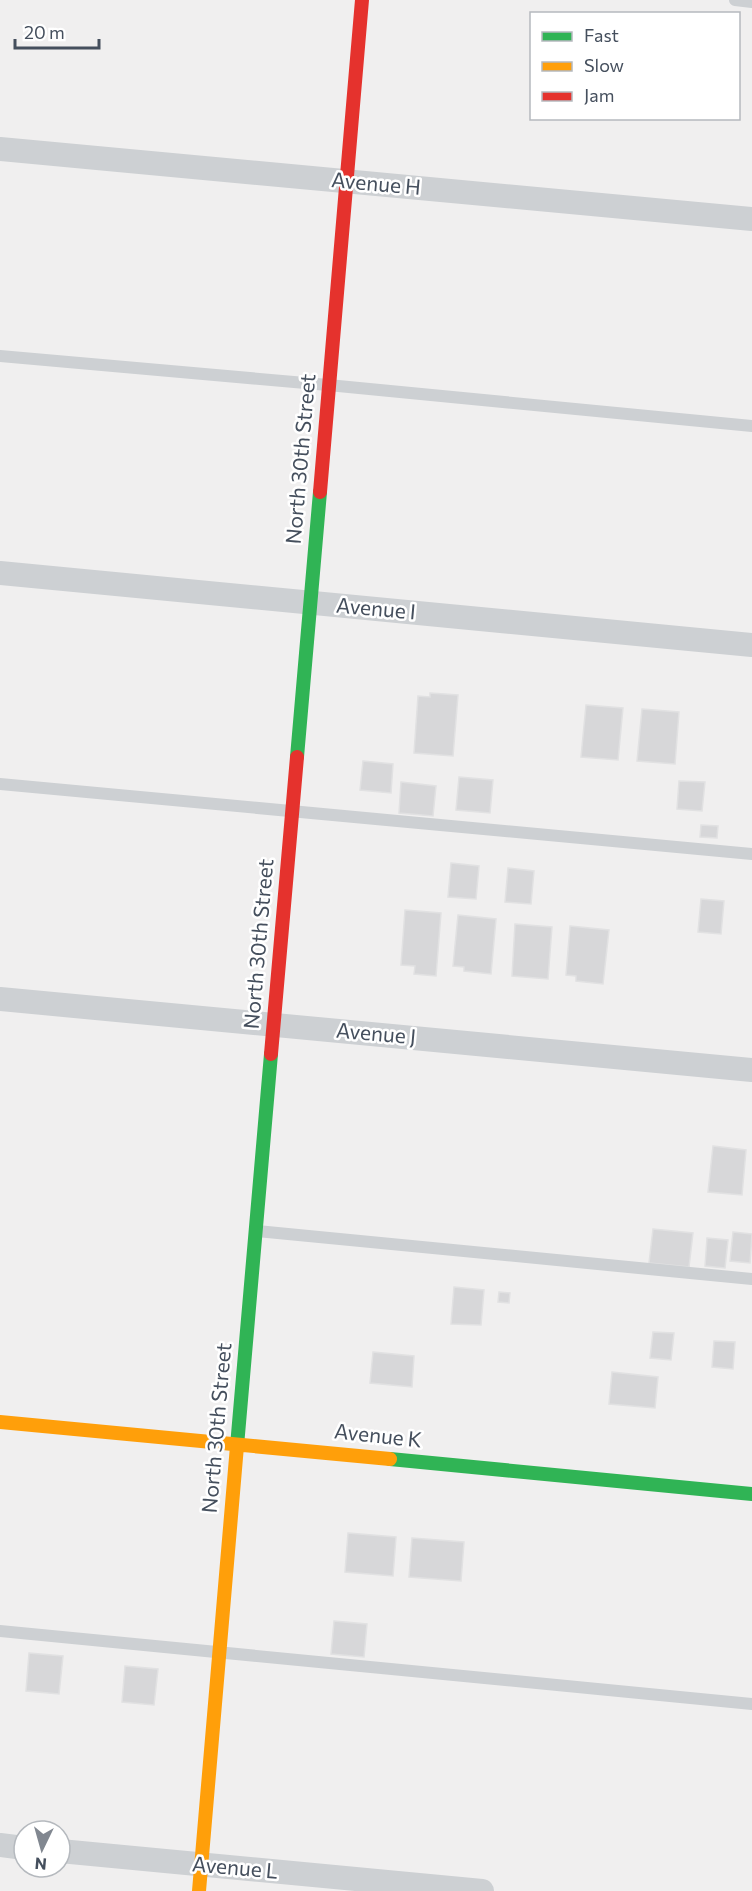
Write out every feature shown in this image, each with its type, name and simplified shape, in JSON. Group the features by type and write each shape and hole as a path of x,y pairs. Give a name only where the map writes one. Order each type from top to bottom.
{"street":[{"name":"North 30th Street","path":"199,1891 362,0"},
{"name":"Avenue H","path":"0,149 752,219"},
{"name":"Avenue I","path":"0,573 752,645"},
{"name":"Avenue J","path":"0,999 752,1070"},
{"name":"Avenue K","path":"0,1422 752,1494"},
{"name":"Avenue L","path":"72,1852 482,1891"}],"lane":[{"path":"735,0 752,2"},
{"path":"0,356 752,426"},
{"path":"0,784 752,854"},
{"path":"255,1231 752,1279"},
{"path":"0,1631 752,1704"}],"building":[{"path":"430,693 458,695 453,756 414,753 418,696 430,697"},
{"path":"586,705 623,708 618,760 581,757"},
{"path":"642,709 679,712 675,764 637,761"},
{"path":"363,761 393,764 391,793 360,790"},
{"path":"459,777 493,780 490,813 456,810"},
{"path":"679,781 705,782 702,811 677,809"},
{"path":"401,782 436,786 433,816 399,813"},
{"path":"701,825 718,826 717,838 700,837"},
{"path":"451,863 479,866 476,899 448,897"},
{"path":"508,868 534,871 531,904 505,902"},
{"path":"701,899 724,901 721,934 698,932"},
{"path":"405,910 441,913 436,976 414,974 415,966 401,965"},
{"path":"458,915 496,919 491,974 464,971 464,967 453,966"},
{"path":"515,924 552,927 548,979 512,976"},
{"path":"570,926 609,930 603,984 576,981 576,976 566,975"},
{"path":"713,1146 746,1150 742,1195 708,1192"},
{"path":"653,1229 693,1233 689,1267 649,1263"},
{"path":"733,1232 752,1234 750,1263 730,1261"},
{"path":"707,1238 728,1240 725,1268 705,1266"},
{"path":"454,1287 484,1290 481,1325 451,1324"},
{"path":"499,1292 510,1293 509,1303 498,1302"},
{"path":"653,1332 674,1333 671,1360 650,1358"},
{"path":"714,1341 735,1342 733,1369 712,1367"},
{"path":"373,1352 414,1356 412,1387 370,1383"},
{"path":"612,1372 658,1377 655,1408 609,1404"},
{"path":"348,1533 396,1537 393,1576 345,1572"},
{"path":"412,1538 464,1542 461,1581 409,1577"},
{"path":"334,1621 367,1624 364,1657 331,1654"},
{"path":"29,1653 63,1656 59,1694 26,1691"},
{"path":"125,1666 158,1669 154,1705 122,1702"}],"traffic: fast":[{"path":"297,757 320,492"},
{"path":"237,1446 271,1054"},
{"path":"390,1459 752,1494"}],"traffic: slow":[{"path":"0,1422 390,1459"},
{"path":"199,1891 237,1446"}],"traffic: jam":[{"path":"320,492 362,0"},
{"path":"271,1054 297,757"}]}
